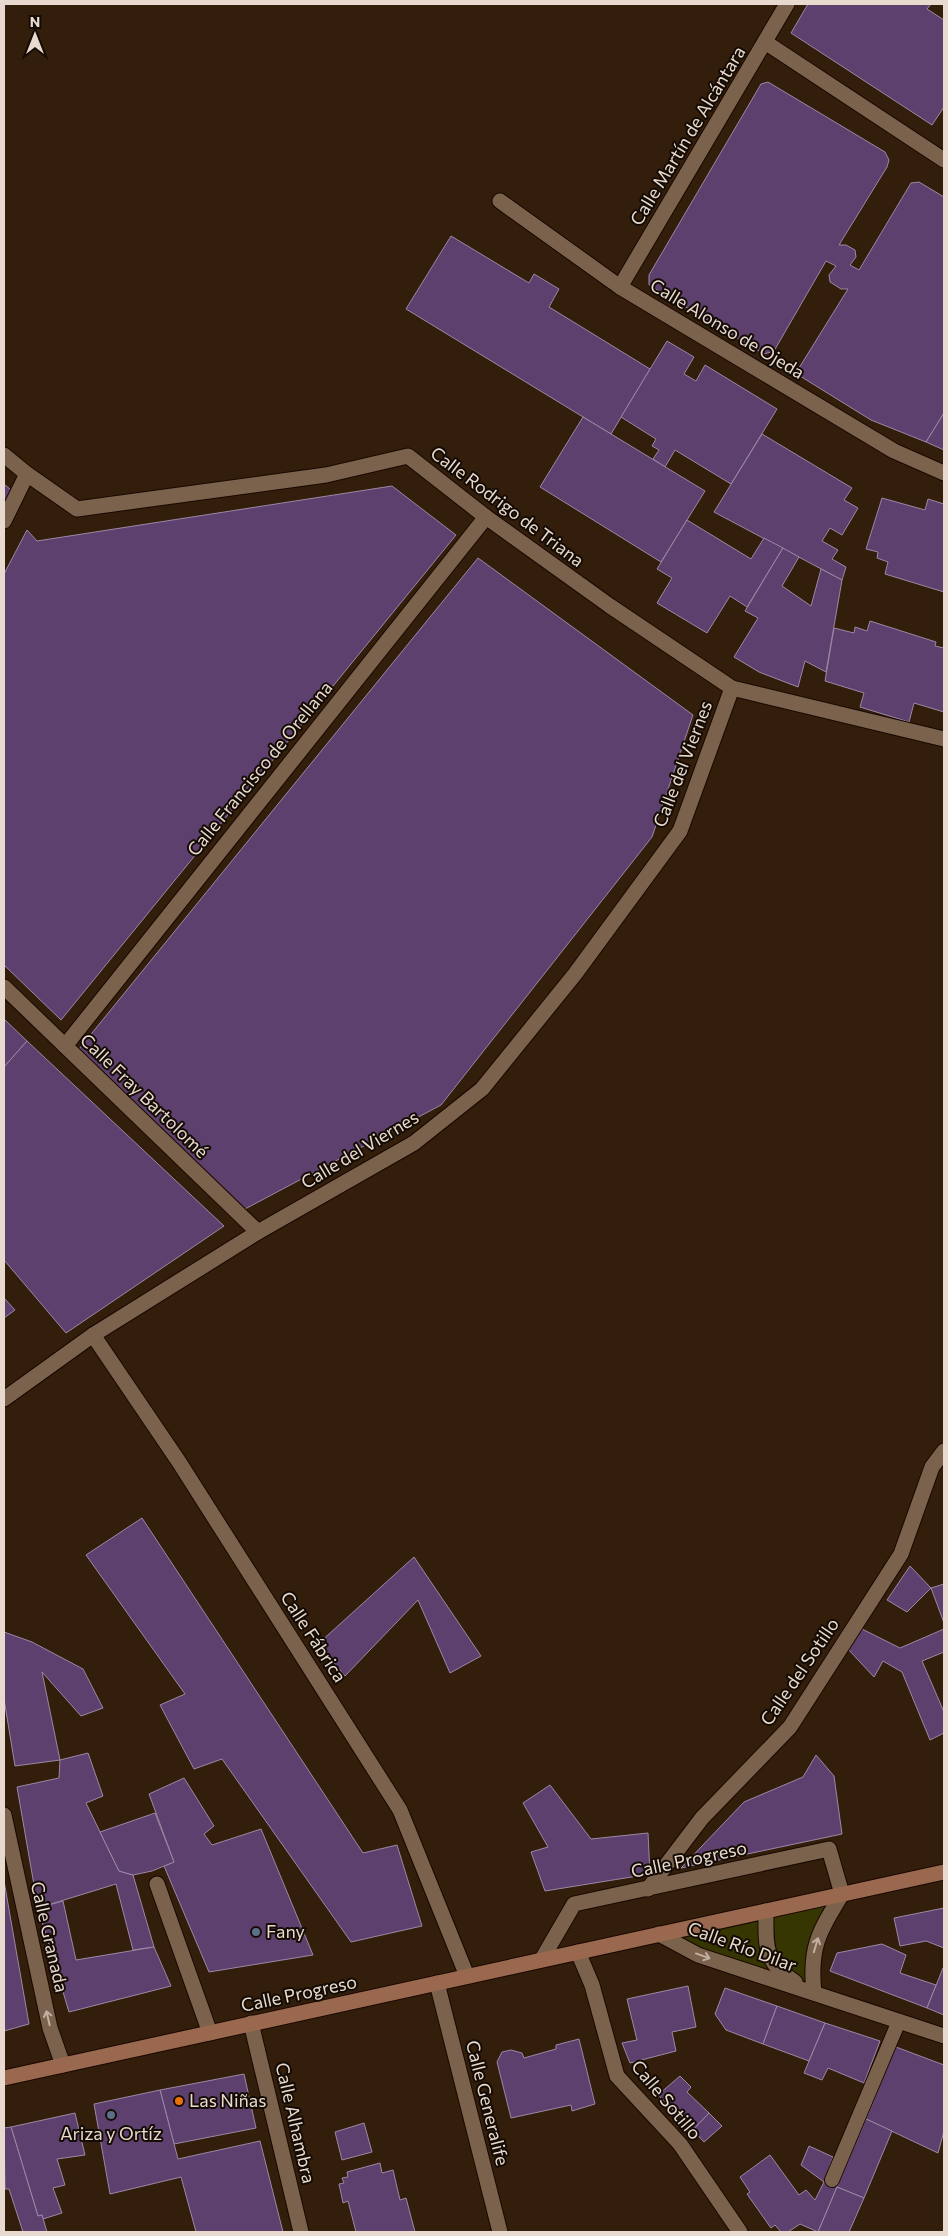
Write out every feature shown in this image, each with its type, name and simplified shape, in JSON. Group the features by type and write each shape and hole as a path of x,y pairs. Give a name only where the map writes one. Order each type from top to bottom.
{"main road":[{"name":"Calle Progreso","path":"4,2078 944,1872"}],"street":[{"name":"Calle Martín de Alcántara","path":"620,287 787,4"},
{"path":"765,42 944,160"},
{"name":"Calle Alonso de Ojeda","path":"500,202 620,287 894,451 944,473"},
{"name":"Calle Rodrigo de Triana","path":"4,455 77,510 326,475 408,456 486,517 610,606 732,688 944,739"},
{"path":"4,521 27,474"},
{"name":"Calle Francisco de Orellana","path":"65,1046 486,517"},
{"name":"Calle del Viernes","path":"4,1399 93,1335 258,1232 414,1143 482,1089 575,974 680,831 732,688"},
{"name":"Calle Fray Bartolomé","path":"4,987 258,1232"},
{"name":"Calle Fábrica","path":"93,1335 178,1462 400,1810 467,1976"},
{"name":"Calle del Sotillo","path":"648,1888 702,1818 790,1727 901,1554 932,1467 944,1451"},
{"name":"Calle Granada","path":"4,1822 48,2018 63,2064"},
{"name":"Calle Progreso","path":"542,1960 574,1904 829,1850 842,1894"},
{"path":"157,1884 210,2033"},
{"name":"Calle Río Dilar","path":"814,1993 812,1974 814,1950 822,1926 842,1894"},
{"name":"Calle Río Dilar","path":"766,1911 766,1949 781,1973 814,1993"},
{"name":"Calle Río Dilar","path":"659,1934 698,1954 944,2036"},
{"name":"Calle Sotillo","path":"578,1952 592,1985 617,2076 680,2144 740,2232"},
{"name":"Calle Generalife","path":"438,1983 500,2232"},
{"name":"Calle Alhambra","path":"251,2023 301,2232"}],"lane":[{"path":"832,2180 899,2021"}],"shaded area":[{"path":"842,1894 822,1926 814,1993 659,1934"}],"building":[{"path":"808,4 931,4 927,9 944,20 944,107 932,125 791,33"},
{"path":"768,82 885,152 889,160 887,167 839,245 846,245 855,250 856,257 850,265 859,270 911,183 919,182 944,197 944,413 926,442 871,420 800,376 799,368 848,289 841,289 830,282 829,275 836,266 826,261 774,351 764,354 649,285 649,275 761,84"},
{"path":"451,236 529,283 534,274 559,289 549,307 650,369 611,434 406,309"},
{"path":"667,341 694,357 684,374 696,381 705,365 777,409 731,484 675,450 665,467 653,459 659,450 652,446 656,439 621,417"},
{"path":"944,413 944,450 926,442"},
{"path":"583,417 705,491 661,562 540,487"},
{"path":"762,434 852,488 844,500 858,508 842,535 830,528 822,541 838,550 832,559 846,567 842,580 714,512"},
{"path":"4,484 11,490 4,505"},
{"path":"392,486 456,535 61,1020 4,965 4,574 27,530 37,541"},
{"path":"882,498 925,510 928,499 944,504 944,592 885,574 888,562 877,558 878,552 866,549"},
{"path":"687,520 751,559 764,538 783,548 747,607 730,596 707,633 657,603 672,578 657,569"},
{"path":"783,548 799,557 782,586 811,606 821,569 842,580 826,672 805,661 798,687 759,672 734,657 758,618 745,611"},
{"path":"478,558 693,715 652,837 441,1105 245,1209 79,1049"},
{"path":"870,621 936,642 935,646 944,648 944,712 914,703 909,722 860,707 864,693 825,681 834,628 854,633 855,627 867,631"},
{"path":"4,1019 27,1041 4,1067"},
{"path":"27,1041 224,1226 66,1333 4,1260 4,1067"},
{"path":"4,1298 15,1310 4,1318"},
{"path":"142,1518 363,1853 397,1845 422,1926 351,1942 222,1759 194,1769 160,1705 185,1694 86,1555"},
{"path":"414,1557 481,1656 450,1673 418,1600 345,1676 318,1644"},
{"path":"910,1566 931,1588 907,1612 887,1600"},
{"path":"944,1584 944,1623 931,1588"},
{"path":"860,1628 900,1648 944,1629 944,1652 922,1661 944,1712 944,1733 930,1740 902,1672 883,1661 874,1677 847,1648"},
{"path":"4,1632 32,1642 83,1669 103,1708 81,1716 42,1672 60,1760 15,1766 4,1699"},
{"path":"88,1753 103,1796 86,1803 119,1871 133,1875 154,1947 133,1950 116,1884 38,1908 17,1787 59,1778 60,1760"},
{"path":"816,1755 834,1776 842,1834 681,1868 744,1802 803,1777"},
{"path":"184,1778 214,1826 204,1834 212,1845 261,1829 313,1955 209,1972 164,1866 174,1862 149,1794"},
{"path":"550,1785 591,1839 648,1833 650,1874 545,1891 531,1852 548,1847 523,1803"},
{"path":"155,1813 174,1862 152,1871 133,1875 119,1871 100,1832"},
{"path":"4,1881 29,2024 4,2031"},
{"path":"63,1901 76,1960 154,1947 171,1986 69,2012 38,1908"},
{"path":"944,1908 944,1948 926,1941 900,1946 894,1918"},
{"path":"882,1944 906,1955 900,1973 936,1985 927,2008 830,1971 837,1953"},
{"path":"944,1969 944,2015 927,2008"},
{"path":"688,1986 696,2027 672,2032 676,2051 630,2063 622,2043 637,2040 627,1999"},
{"path":"725,1988 777,2006 763,2044 726,2030 715,2014"},
{"path":"777,2006 825,2023 809,2061 763,2044"},
{"path":"825,2023 880,2041 864,2083 828,2068 822,2080 804,2073"},
{"path":"579,2039 595,2104 572,2111 571,2105 511,2118 497,2062 502,2052 511,2050 522,2053 524,2058 556,2049 556,2045"},
{"path":"896,2047 944,2065 944,2131 938,2153 866,2119"},
{"path":"244,2074 256,2128 174,2144 160,2090"},
{"path":"680,2076 691,2087 687,2092 709,2113 693,2130 658,2095"},
{"path":"160,2090 178,2159 260,2141 283,2232 196,2232 181,2177 110,2194 94,2104"},
{"path":"75,2113 85,2155 57,2159 65,2185 53,2188 62,2213 43,2219 42,2215 38,2216 11,2127"},
{"path":"709,2113 722,2126 704,2142 693,2130"},
{"path":"866,2119 892,2131 864,2198 837,2187"},
{"path":"364,2123 372,2152 342,2160 335,2132"},
{"path":"11,2127 38,2216 42,2215 47,2232 23,2232 9,2189 5,2189 4,2128"},
{"path":"809,2146 833,2157 824,2182 801,2165"},
{"path":"770,2155 799,2195 806,2190 815,2200 824,2182 837,2187 818,2232 800,2224 788,2232 781,2232 775,2225 771,2228 747,2194 750,2192 740,2177"},
{"path":"380,2163 382,2173 393,2170 400,2200 406,2198 415,2232 356,2232 348,2201 343,2203 339,2184 344,2183 342,2178 348,2177 347,2172"},
{"path":"837,2187 864,2198 849,2232 818,2232"}],"place":[{"name":"Fany","path":"256,1932"},
{"name":"Las Niñas","path":"179,2101"},
{"name":"Ariza y Ortíz","path":"111,2115"}]}
